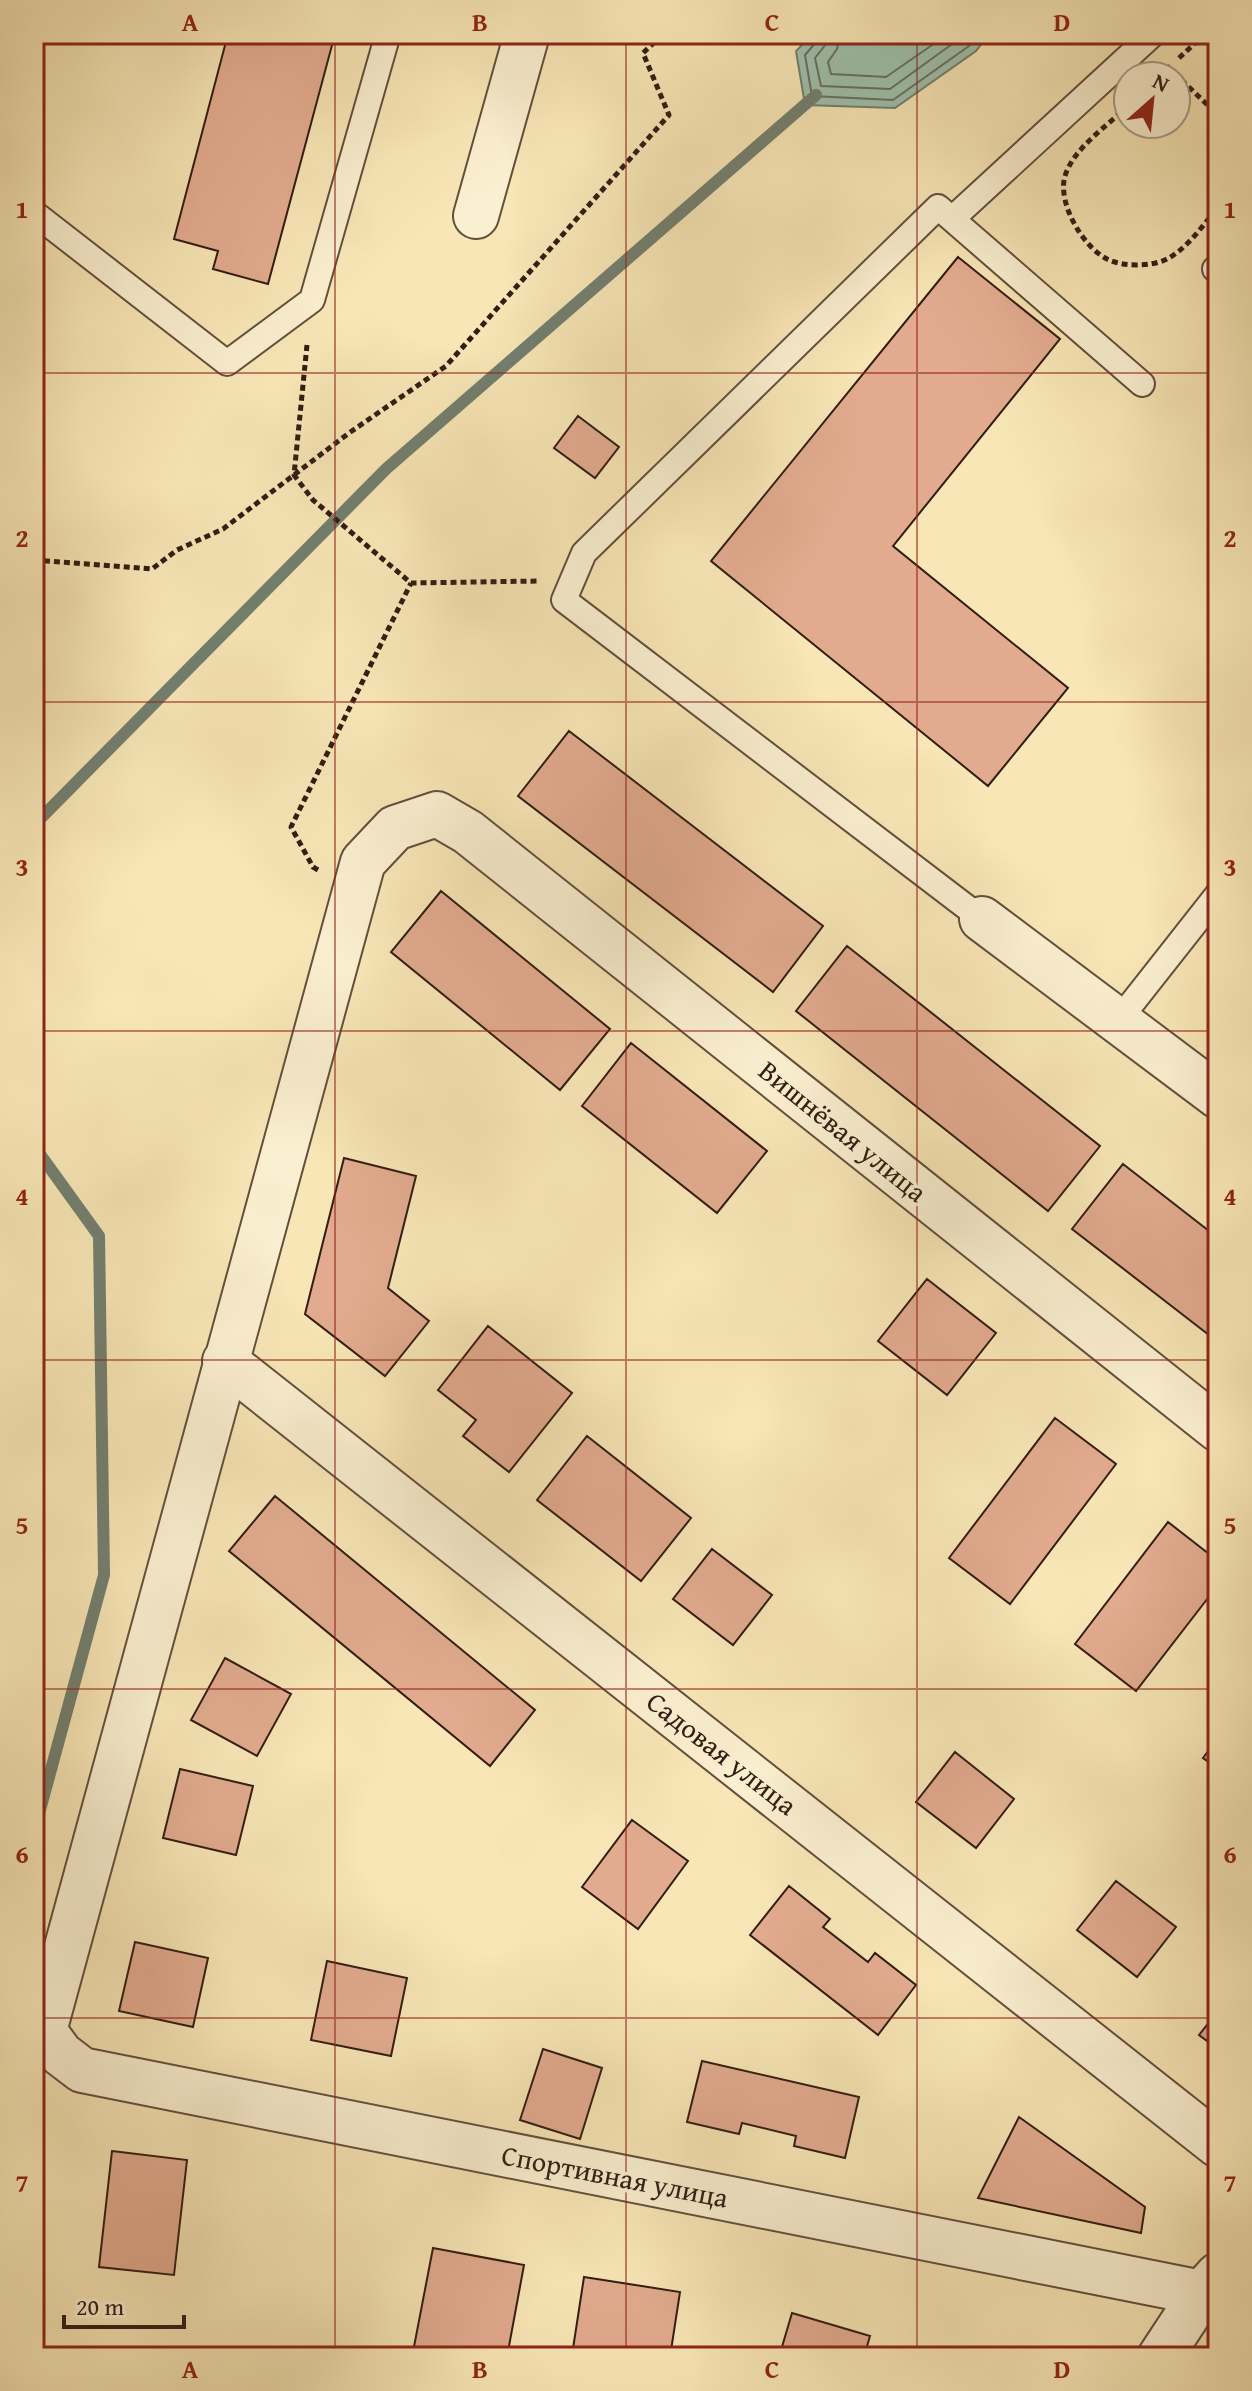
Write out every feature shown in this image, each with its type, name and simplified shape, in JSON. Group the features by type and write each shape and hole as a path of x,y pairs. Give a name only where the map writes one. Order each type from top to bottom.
{"street":[{"path":"476,216 527,34"},
{"name":"Вишнёвая улица","path":"44,2031 363,862 395,828 437,814 468,832 1218,1429"},
{"path":"982,919 1218,1096"},
{"name":"Садовая улица","path":"225,1361 1218,2145"},
{"name":"Спортивная улица","path":"44,2031 61,2054 82,2070 1210,2284"},
{"path":"1160,2357 1210,2284"}],"lane":[{"path":"34,213 227,363 312,300 388,34"},
{"path":"952,219 1148,39"},
{"path":"982,919 564,600 584,553 938,207 1142,384"},
{"path":"1118,1021 1218,894"}],"path":[{"path":"34,560 152,569 177,550 223,529 446,366 669,115 643,53 663,34"},
{"path":"1177,60 1205,34"},
{"path":"1148,39 1162,60"},
{"path":"1192,90 1217,112"},
{"path":"1112,121 1081,150 1065,177 1066,206 1082,238 1107,260 1141,265 1165,260 1192,239 1218,207"},
{"path":"312,300 294,475 313,500 411,583 573,581"},
{"path":"355,894 313,867 291,827 411,583"}],"water":[{"path":"813,34 989,34 976,51 895,108 805,105 796,51"}],"building":[{"path":"228,34 335,34 268,284 213,269 218,251 174,239"},
{"path":"958,257 1060,339 893,546 1068,688 988,786 711,561"},
{"path":"578,416 619,447 595,478 554,448"},
{"path":"569,731 823,926 773,992 518,796"},
{"path":"441,891 610,1029 560,1090 391,952"},
{"path":"847,946 1100,1146 1048,1211 796,1011"},
{"path":"631,1043 767,1151 717,1213 582,1106"},
{"path":"344,1158 416,1176 388,1288 429,1321 385,1376 305,1314"},
{"path":"1123,1164 1218,1238 1218,1342 1072,1229"},
{"path":"927,1279 996,1333 947,1395 878,1341"},
{"path":"488,1326 572,1393 509,1472 463,1436 476,1420 438,1390"},
{"path":"1055,1418 1116,1464 1010,1604 949,1558"},
{"path":"587,1436 691,1518 641,1581 537,1500"},
{"path":"275,1496 535,1710 490,1766 229,1551"},
{"path":"1168,1522 1218,1561 1218,1585 1136,1691 1075,1644"},
{"path":"712,1549 772,1595 733,1645 673,1599"},
{"path":"225,1658 291,1694 257,1756 191,1720"},
{"path":"1218,1738 1218,1769 1203,1758"},
{"path":"955,1752 1014,1799 976,1848 916,1802"},
{"path":"180,1769 253,1786 236,1855 163,1838"},
{"path":"632,1820 688,1861 638,1929 582,1887"},
{"path":"1116,1881 1176,1927 1137,1977 1077,1930"},
{"path":"789,1886 830,1919 823,1927 868,1962 875,1953 916,1985 878,2035 750,1935"},
{"path":"135,1942 208,1958 193,2027 119,2011"},
{"path":"327,1961 407,1978 391,2056 311,2040"},
{"path":"1218,2011 1218,2049 1199,2035"},
{"path":"543,2049 602,2068 580,2139 520,2120"},
{"path":"702,2061 859,2097 845,2158 794,2146 796,2136 742,2123 739,2134 687,2122"},
{"path":"1019,2117 1145,2207 1141,2233 978,2198"},
{"path":"112,2151 187,2160 174,2275 99,2267"},
{"path":"433,2248 524,2265 507,2357 412,2357"},
{"path":"584,2277 680,2292 670,2357 572,2355"},
{"path":"792,2313 870,2336 864,2357 779,2357"},
{"path":"984,2347 1039,2352 1038,2357 983,2357"}],"waterway":[{"path":"34,825 386,469 816,95"},
{"path":"34,1146 99,1236 104,1575 34,1832"}]}
